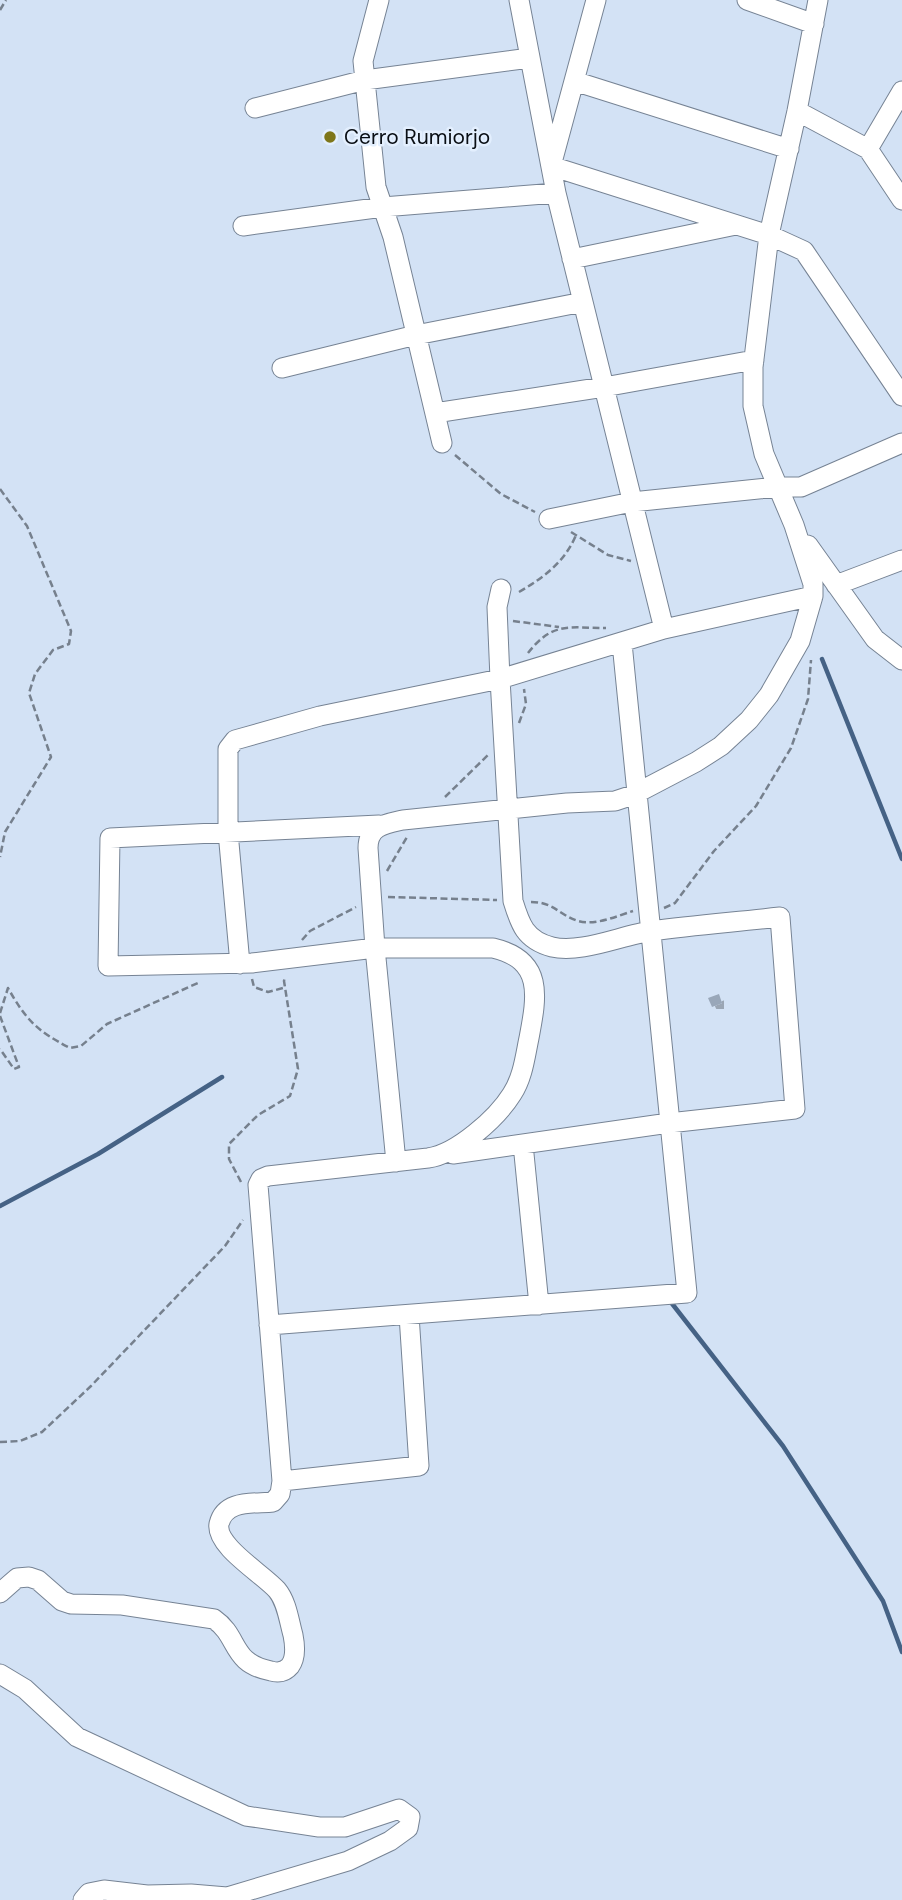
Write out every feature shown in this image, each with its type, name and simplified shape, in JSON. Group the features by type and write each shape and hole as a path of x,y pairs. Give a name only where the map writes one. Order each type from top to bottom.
{"street":[{"path":"379,0 363,61 376,187 393,236 442,443"},
{"path":"519,0 556,193 664,629"},
{"path":"551,166 596,0"},
{"path":"747,0 814,24"},
{"path":"438,1157 466,1143 512,1095 524,1068 535,1011 535,983 528,968 519,959 493,948 375,948 246,963 108,966 110,838 379,825 403,820 567,803 615,802 684,768 721,746 749,720 769,695 800,641 813,596 811,572 764,454 753,406 754,360 769,235 818,0"},
{"path":"255,108 366,80 530,58"},
{"path":"574,81 789,149"},
{"path":"868,149 902,91"},
{"path":"797,111 868,149 902,200"},
{"path":"551,166 769,235 803,251 902,396"},
{"path":"243,226 383,206 556,193"},
{"path":"572,259 738,225"},
{"path":"282,368 416,335 583,302"},
{"path":"435,413 754,360"},
{"path":"549,519 632,502 777,487 801,487 902,443"},
{"path":"794,525 875,639 902,660"},
{"path":"836,585 902,559"},
{"path":"246,963 228,832 228,750 235,740 320,716 500,679 664,629 813,596"},
{"path":"0,1592 17,1578 29,1577 38,1580 62,1601 71,1604 122,1605 214,1619 222,1625 244,1660 258,1668 279,1672 288,1669 292,1663 295,1653 294,1640 279,1592 227,1546 219,1534 223,1514 232,1506 273,1502 280,1494 282,1481 257,1198 257,1185 261,1179 438,1157 669,1123 795,1109 780,917 650,931 571,949 551,947 532,938 520,926 513,901 500,679 499,604"},
{"path":"269,1325 687,1293 622,643"},
{"path":"379,825 368,839 368,848 396,1162"},
{"path":"523,1144 539,1305"},
{"path":"282,1481 419,1466 409,1315"},
{"path":"0,1674 25,1689 77,1737 246,1816 319,1827 345,1827 399,1809 410,1817 408,1828 400,1834 348,1861 228,1897 147,1895 104,1890 89,1893 83,1900"}],"path":[{"path":"0,10 6,0"},
{"path":"442,443 501,494 549,519"},
{"path":"0,489 27,526 71,631 69,645 53,650 35,674 29,693 51,757 5,832 0,856"},
{"path":"565,628 510,621 499,604 546,576 571,547 576,535"},
{"path":"0,1049 14,1069 19,1067 0,1015 8,988 25,1017 49,1038 70,1048 81,1046 107,1024 194,986 215,971 216,963"},
{"path":"246,963 254,987 268,992 285,988"}],"building":[{"path":"719,994 722,1003 712,1007 708,998"}],"waterway":[{"path":"822,659 902,859"},
{"path":"0,1206 98,1154 222,1077"},
{"path":"670,1301 783,1446 883,1601 902,1652"}],"place":[{"name":"Cerro Rumiorjo","path":"330,137"}]}
